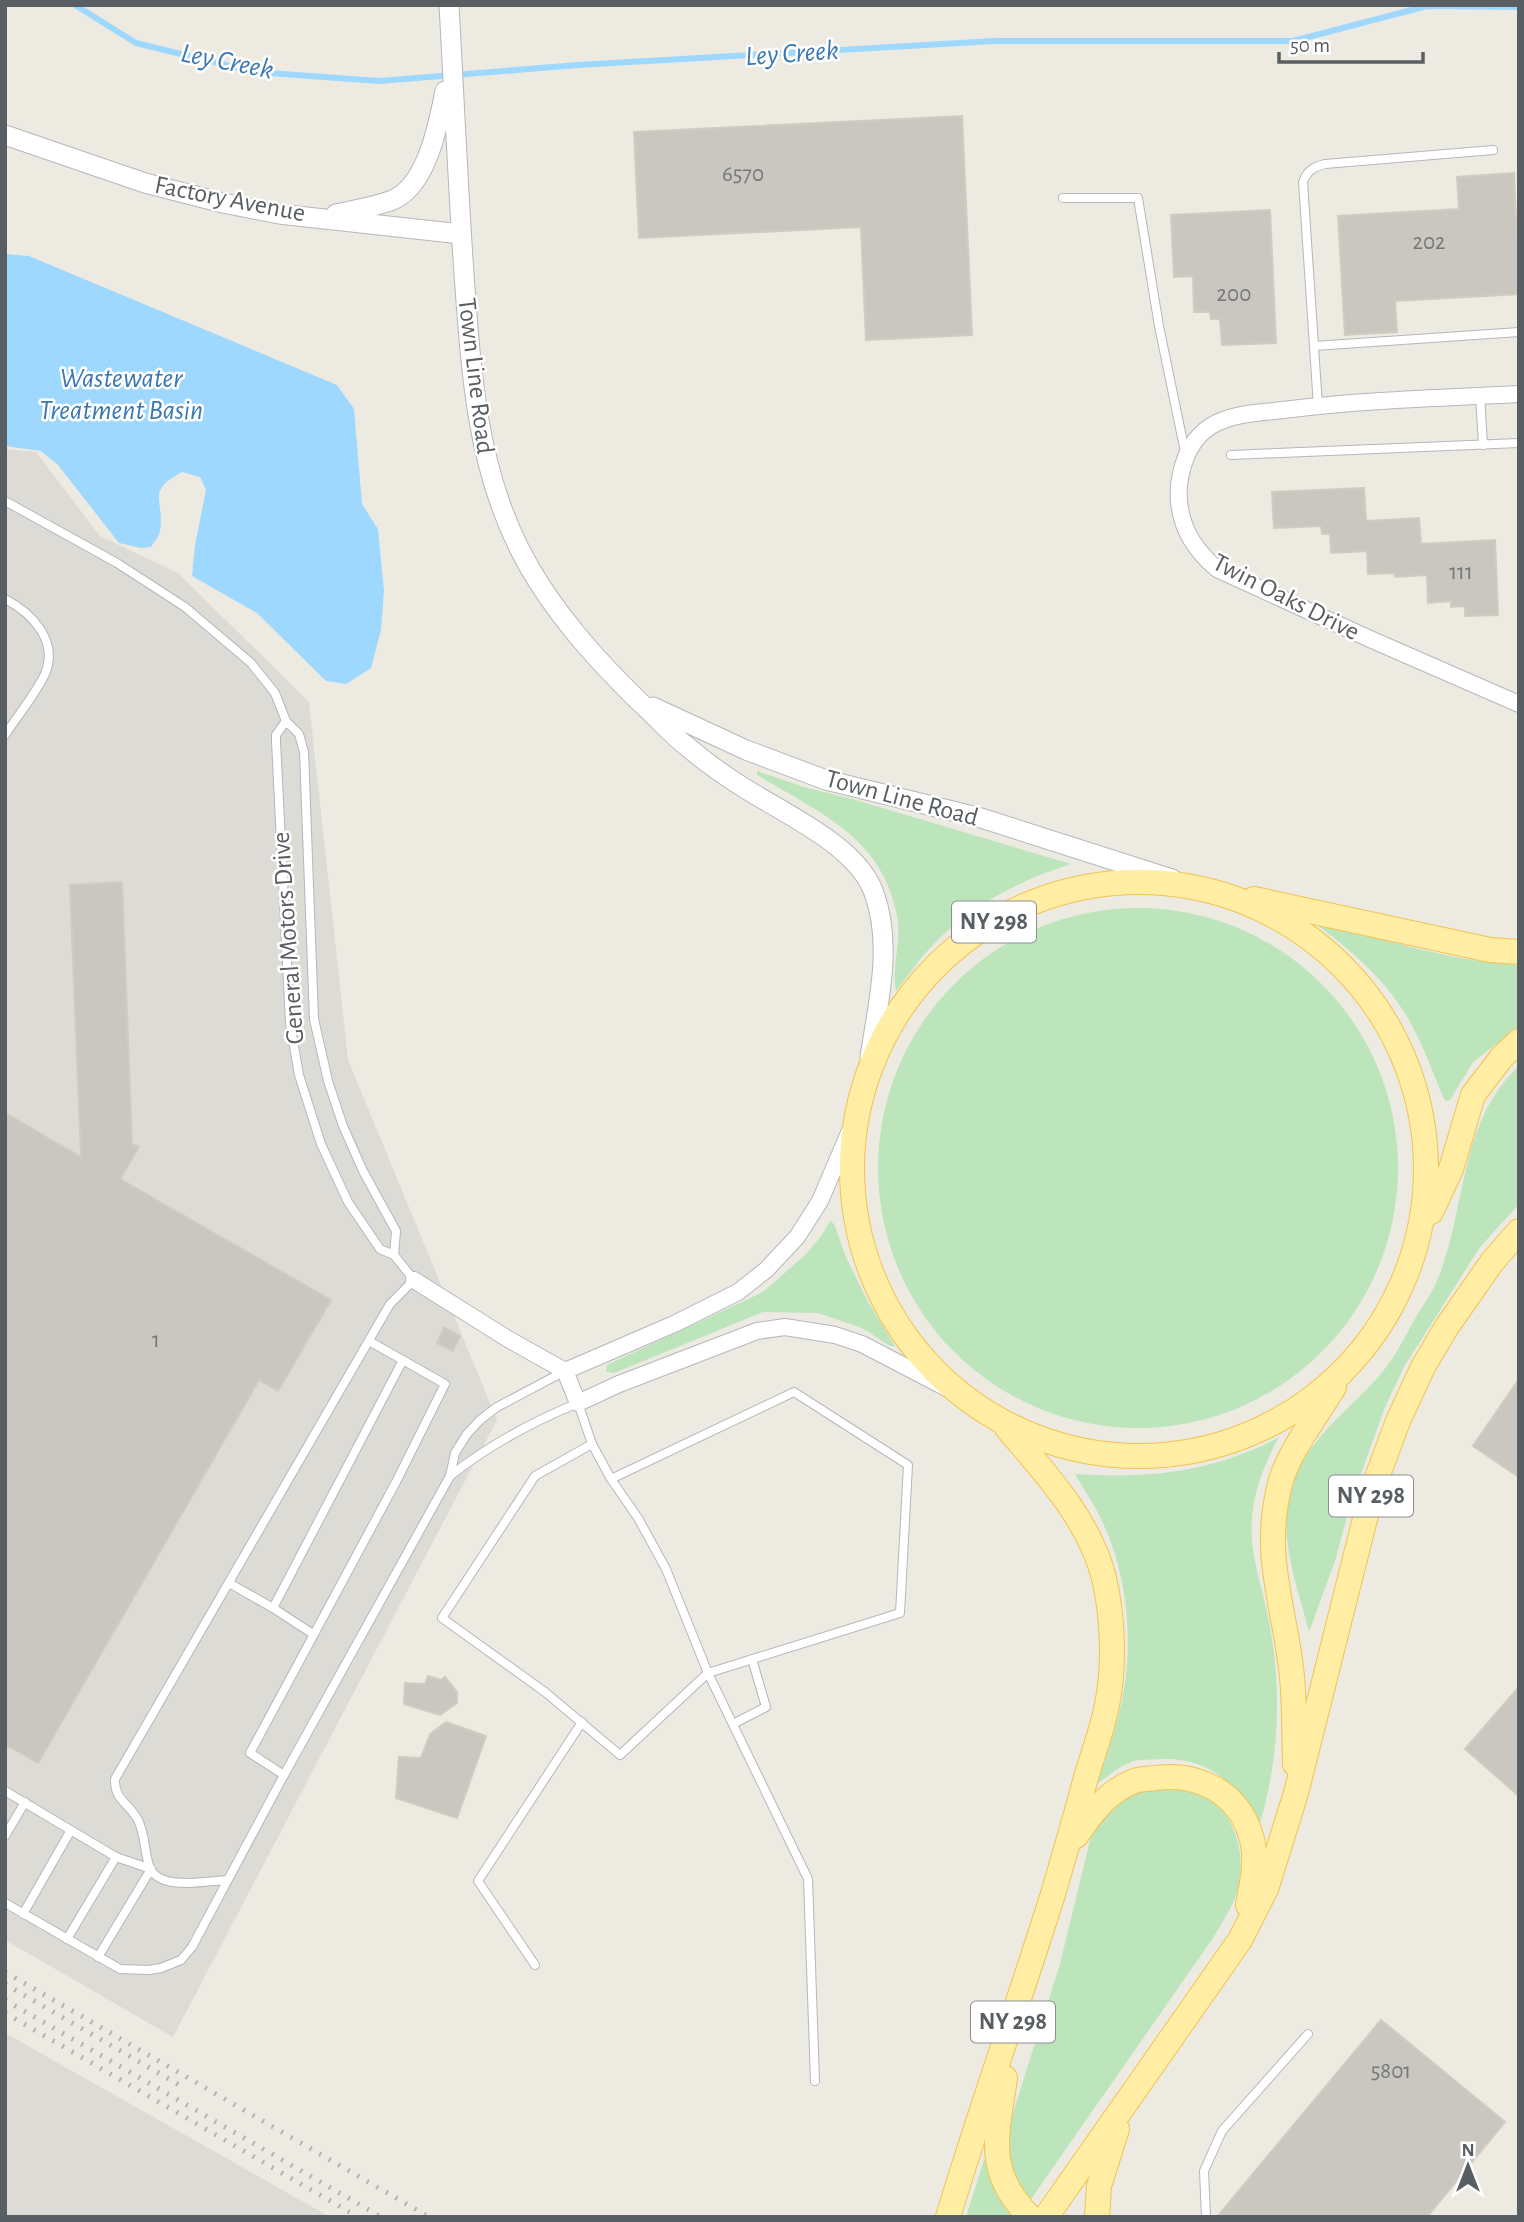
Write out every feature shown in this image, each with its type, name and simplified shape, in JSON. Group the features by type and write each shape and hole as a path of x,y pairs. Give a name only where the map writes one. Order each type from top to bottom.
{"main road":[{"name":"NY 298","path":"948,2217 973,2133 1012,2025 1066,1850 1107,1704 1111,1661 1109,1613 1103,1577 1076,1514 1006,1427 956,1393 888,1309 869,1259 852,1184 855,1119 870,1057 915,990 944,957 975,933 1015,909 1069,891 1101,885 1172,880 1490,950 1519,952"},
{"path":"1237,895 1306,938 1344,970 1380,1014 1408,1067 1419,1101 1427,1172 1420,1235"},
{"path":"1006,1427 1065,1446 1132,1456 1167,1455 1224,1444 1291,1415 1343,1373 1392,1308 1420,1235 1451,1169 1473,1095 1502,1057 1519,1041"},
{"name":"NY 298","path":"1046,2217 1240,1940 1266,1889 1296,1793 1372,1491 1398,1421 1423,1367 1446,1328 1492,1262 1519,1231"},
{"name":"NY 298","path":"1296,1793 1292,1670 1272,1559 1271,1529 1280,1482 1288,1463 1343,1373"},
{"path":"1066,1850 1095,1809 1108,1796 1135,1780 1172,1776 1197,1779 1215,1787 1238,1810 1252,1836 1255,1865 1240,1940"},
{"path":"1012,2025 996,2157 1009,2192 1030,2217"},
{"path":"1097,2217 1099,2186 1124,2106"}],"street":[{"path":"323,217 393,201 412,186 446,118 452,60 450,14"},
{"name":"Town Line Road","path":"446,118 461,234 472,386 488,469 519,548 549,598 597,658 637,700 687,747 738,784 825,836 867,877 875,894 882,929 883,967 870,1057"},
{"name":"Factory Avenue","path":"5,135 145,183 223,203 279,214 461,234"},
{"path":"1185,455 1209,427 1240,415 1318,406 1519,394"},
{"name":"Twin Oaks Drive","path":"1185,455 1181,467 1180,514 1185,530 1204,558 1217,569 1519,704"},
{"name":"Town Line Road","path":"637,700 747,750 825,780 981,818 1172,880"},
{"path":"855,1119 820,1201 797,1237 766,1270 738,1292 565,1371 578,1403 619,1384 757,1331 785,1327 835,1335 862,1344 956,1393"},
{"name":"General Motors Drive","path":"414,1280 565,1371"}],"lane":[{"path":"1318,406 1303,183 1306,174 1315,166 1325,164 1493,150"},
{"path":"1063,198 1138,198 1159,326 1185,455"},
{"path":"1314,346 1519,332"},
{"path":"1480,396 1483,445"},
{"path":"1231,455 1519,443"},
{"name":"General Motors Drive","path":"5,501 117,564 185,607 251,663 275,693 286,721 299,734 304,752 312,999 319,1045 328,1081 352,1149 396,1231 394,1255"},
{"path":"5,598 21,607 43,631 49,651 45,673 5,735"},
{"name":"General Motors Drive","path":"286,721 276,735 276,741 284,933 293,1043 307,1103 337,1180 363,1227 380,1249 394,1255 414,1280"},
{"path":"98,1957 151,1869 140,1825 134,1812 117,1796 114,1779 390,1304 414,1280"},
{"path":"284,1775 250,1753 445,1384 369,1342"},
{"path":"273,1608 403,1360"},
{"path":"5,1903 120,1969 161,1968 181,1960 192,1947 450,1476 455,1453 467,1434 498,1407 565,1371"},
{"path":"592,1444 535,1476 442,1618 545,1692 620,1755 708,1672 900,1613 908,1465 794,1392 611,1479"},
{"path":"450,1476 476,1455 515,1432 578,1403 592,1444 666,1569 708,1672 808,1879 816,2081"},
{"path":"229,1583 313,1634"},
{"path":"733,1724 766,1707 752,1659"},
{"path":"535,1965 478,1881 582,1723"},
{"path":"5,1791 116,1857 151,1869 164,1881 175,1883 227,1880"},
{"path":"5,1836 25,1802"},
{"path":"23,1914 71,1830"},
{"path":"67,1939 116,1857"},
{"path":"1206,2217 1204,2171 1222,2131 1308,2034"}],"shaded area":[{"path":"5,449 36,452 100,536 178,573 309,702 348,1060 497,1420 173,2037 5,1940"},
{"path":"5,2033 330,2217 5,2217"}],"green space":[{"path":"757,771 1071,864 1013,887 960,920 929,949 896,991 897,916 889,889 878,866 863,846 845,830 757,775"},
{"path":"1138,908 1189,913 1238,928 1283,952 1322,984 1354,1023 1378,1068 1393,1117 1398,1168 1393,1219 1378,1268 1354,1313 1322,1352 1283,1384 1238,1408 1189,1423 1138,1428 1087,1423 1038,1408 993,1384 954,1352 922,1313 898,1268 883,1219 878,1168 883,1117 898,1068 922,1023 954,984 993,952 1038,928 1087,913"},
{"path":"1313,922 1442,954 1519,965 1519,1026 1473,1062 1450,1100 1445,1101 1420,1041 1401,1007 1367,967"},
{"path":"1519,1066 1519,1204 1480,1247 1404,1367 1385,1407 1309,1632 1287,1542 1287,1505 1291,1487 1306,1455 1317,1441 1390,1362 1433,1290 1447,1254 1474,1140 1499,1088"},
{"path":"830,1221 834,1224 846,1257 868,1302 895,1346 890,1346 862,1328 818,1313 763,1312 614,1373 606,1372 607,1365 763,1292 804,1256"},
{"path":"1279,1437 1261,1477 1252,1520 1255,1560 1274,1657 1277,1705 1271,1776 1260,1823 1242,1797 1220,1776 1194,1763 1161,1759 1134,1761 1097,1784 1123,1693 1127,1668 1127,1618 1119,1567 1111,1544 1099,1515 1075,1474 1129,1475 1180,1470 1230,1458"},
{"path":"1176,1786 1206,1797 1217,1805 1232,1826 1241,1864 1236,1896 1213,1938 1029,2202 1006,2162 1006,2135 1060,1964 1091,1836 1098,1820 1128,1793"},
{"path":"984,2160 987,2160 995,2193 1012,2217 966,2217"}],"water":[{"name":"Wastewater Treatment Basin","path":"5,254 29,256 337,385 354,409 362,504 378,529 384,591 381,630 371,668 346,684 326,681 257,613 192,576 206,490 200,477 182,472 164,485 159,497 159,533 151,547 141,548 119,543 58,465 41,451 5,446"}],"building":[{"path":"962,116 972,335 866,340 861,227 639,238 634,132"},
{"path":"1514,173 1519,294 1395,301 1397,332 1345,335 1338,216 1459,209 1457,177"},
{"path":"1270,210 1276,343 1222,345 1220,319 1211,319 1210,312 1194,312 1193,276 1174,277 1171,215"},
{"path":"1364,488 1366,521 1419,518 1421,544 1495,540 1498,615 1465,616 1465,606 1451,607 1451,601 1428,603 1427,575 1395,577 1395,573 1368,574 1367,551 1331,553 1330,534 1322,534 1321,526 1274,528 1272,492"},
{"path":"122,882 132,1144 139,1147 120,1179 331,1300 278,1391 259,1380 38,1763 5,1744 5,1113 81,1157 70,885"},
{"path":"444,1327 460,1336 453,1351 437,1343"},
{"path":"1519,1379 1519,1477 1473,1446"},
{"path":"428,1676 441,1680 445,1677 457,1692 457,1703 440,1715 404,1704 405,1683 425,1684"},
{"path":"1519,1687 1519,1796 1465,1749"},
{"path":"446,1722 486,1736 457,1818 396,1798 399,1757 421,1758 430,1734"},
{"path":"1381,2020 1505,2122 1427,2217 1217,2217"}],"waterway":[{"name":"Ley Creek","path":"75,5 136,43 255,72 379,81 578,65 994,41 1293,41 1427,6 1519,7"}],"railway":[{"path":"5,1972 429,2217"},
{"path":"5,1984 181,2086"},
{"path":"5,2000 381,2217"},
{"path":"5,2013 358,2217"}]}
